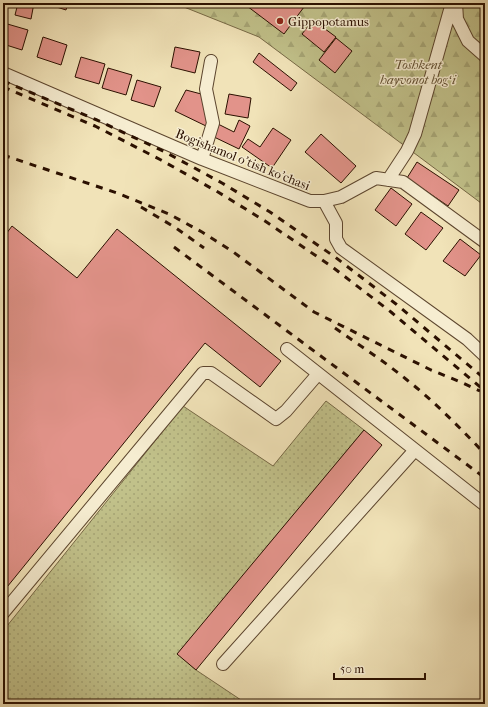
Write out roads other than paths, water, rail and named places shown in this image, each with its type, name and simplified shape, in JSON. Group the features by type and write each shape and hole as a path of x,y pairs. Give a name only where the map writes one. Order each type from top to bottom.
{"street":[{"path":"388,180 407,151 415,134 452,3"},
{"path":"456,3 456,19 468,41 485,56"},
{"path":"202,159 213,123 206,89 211,61"},
{"name":"Bogishamol o'tish ko'chasi","path":"3,73 202,159 310,201 324,201 341,197 376,178 403,182 485,242"},
{"path":"324,201 336,224 336,239 341,248 467,339 485,356"},
{"path":"287,349 485,505"},
{"path":"3,613 202,373 211,373 276,419 286,411 318,374"},
{"path":"223,664 415,450"}],"railway":[{"path":"3,81 97,120 165,152 222,183 270,212 335,257 396,304 485,379"},
{"path":"3,87 95,126 161,160 218,192 265,221 331,266 391,312 485,391"},
{"path":"3,155 117,193 169,214 232,251 314,312 431,370 480,391"},
{"path":"141,207 176,228 204,248"},
{"path":"174,247 485,478"},
{"path":"335,328 389,366 417,388 485,454"}],"place":[{"name":"Gippopotamus","path":"280,21"}],"park label":[{"name":"Toshkent hayvonot bogʻi","path":"418,72"}]}
